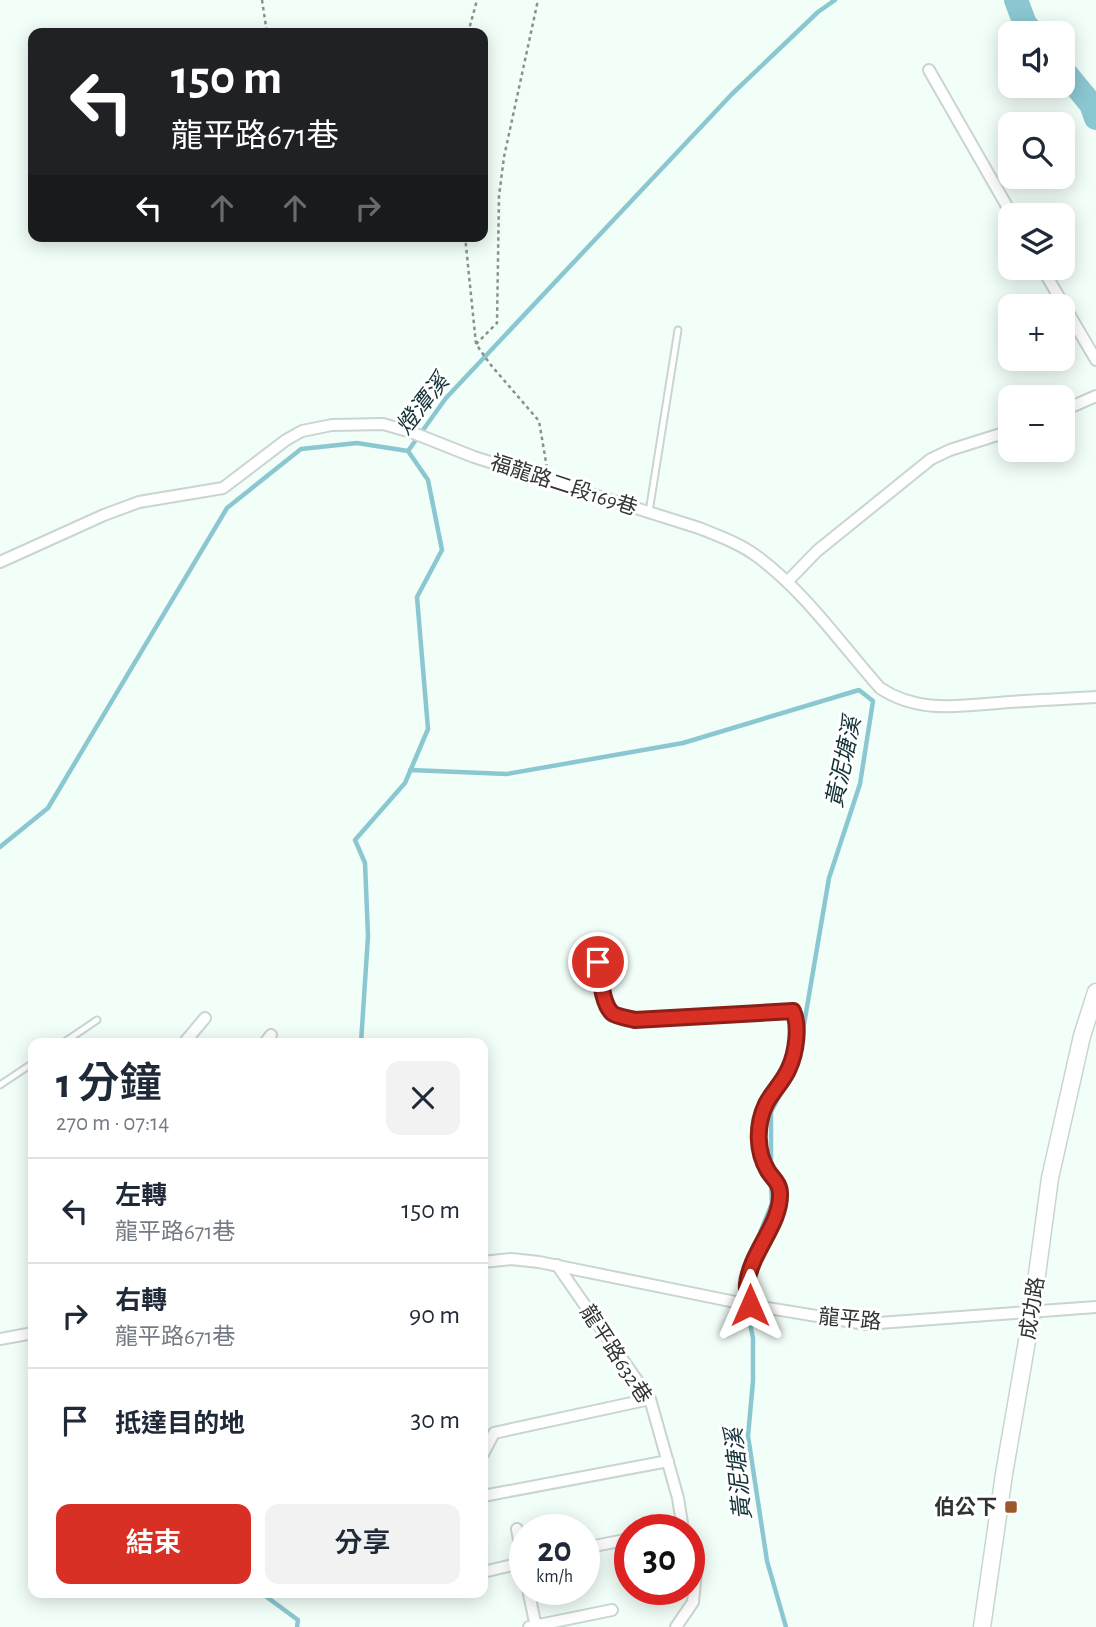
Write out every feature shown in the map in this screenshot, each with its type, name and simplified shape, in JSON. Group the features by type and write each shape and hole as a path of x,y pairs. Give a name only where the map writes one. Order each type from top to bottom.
{"street":[{"path":"929,70 1005,203"},
{"path":"1049,280 1096,360"},
{"path":"1075,405 1096,396"},
{"name":"福龍路二段169巷","path":"0,562 104,514 139,502 223,488 302,431 332,425 383,424 474,457 699,528 756,555 811,605 880,688 893,697 925,706 960,707 1096,697"},
{"path":"787,582 817,551 931,459 998,435"},
{"path":"598,962 606,1003 613,1013 622,1017 635,1020 793,1011 797,1019 790,1068 766,1104 760,1126 758,1149 781,1192 776,1213 752,1264 747,1286 750,1305"},
{"name":"成功路","path":"982,1627 1004,1474 1032,1312 1050,1178 1082,1036 1096,992"},
{"path":"188,1038 205,1018"},
{"name":"龍平路","path":"488,1261 511,1259 557,1265 750,1305 865,1324 1096,1307"},
{"name":"龍平路632巷","path":"557,1265 650,1399 680,1514"},
{"path":"0,1339 28,1334"},
{"path":"488,1444 494,1433 650,1399"},
{"path":"488,1495 668,1461"},
{"path":"488,1571 509,1568"},
{"path":"531,1605 534,1627 612,1610"},
{"path":"676,1627 691,1605"}],"lane":[{"path":"649,512 678,330"},
{"path":"70,1038 97,1020"},
{"path":"0,1085 28,1066"}],"path":[{"path":"262,0 266,28"},
{"path":"469,28 477,0"},
{"path":"476,344 497,323 499,196 504,157 538,0"},
{"path":"466,242 476,344 539,421 548,479"}],"waterway":[{"name":"燈潭溪","path":"0,847 48,808 227,508 301,449 357,443 408,451 446,398 732,94 818,12 835,0"},
{"path":"1016,0 1024,21"},
{"path":"1075,85 1091,104 1096,118"},
{"name":"黃泥塘溪","path":"361,1038 368,936 365,863 355,840 405,783 428,729 417,597 442,550 428,480 408,451"},
{"name":"黃泥塘溪","path":"410,770 507,774 683,743 859,690 873,701 860,784 829,878 801,1042"},
{"name":"黃泥塘溪","path":"771,1172 771,1112 786,1083"},
{"name":"黃泥塘溪","path":"751,1255 772,1203 771,1181"},
{"name":"黃泥塘溪","path":"743,1288 741,1279 745,1270"},
{"name":"黃泥塘溪","path":"748,1314 753,1338 753,1381 748,1436 767,1561 786,1627"},
{"name":"黃泥塘溪","path":"268,1598 298,1620 297,1627"}],"place":[{"name":"伯公下","path":"1011,1507"}],"route":[{"path":"598,962 606,1003 613,1013 622,1017 635,1020 793,1011 797,1019 790,1068 766,1104 760,1126 758,1149 781,1192 776,1213 752,1264 747,1286 750,1305"}]}
